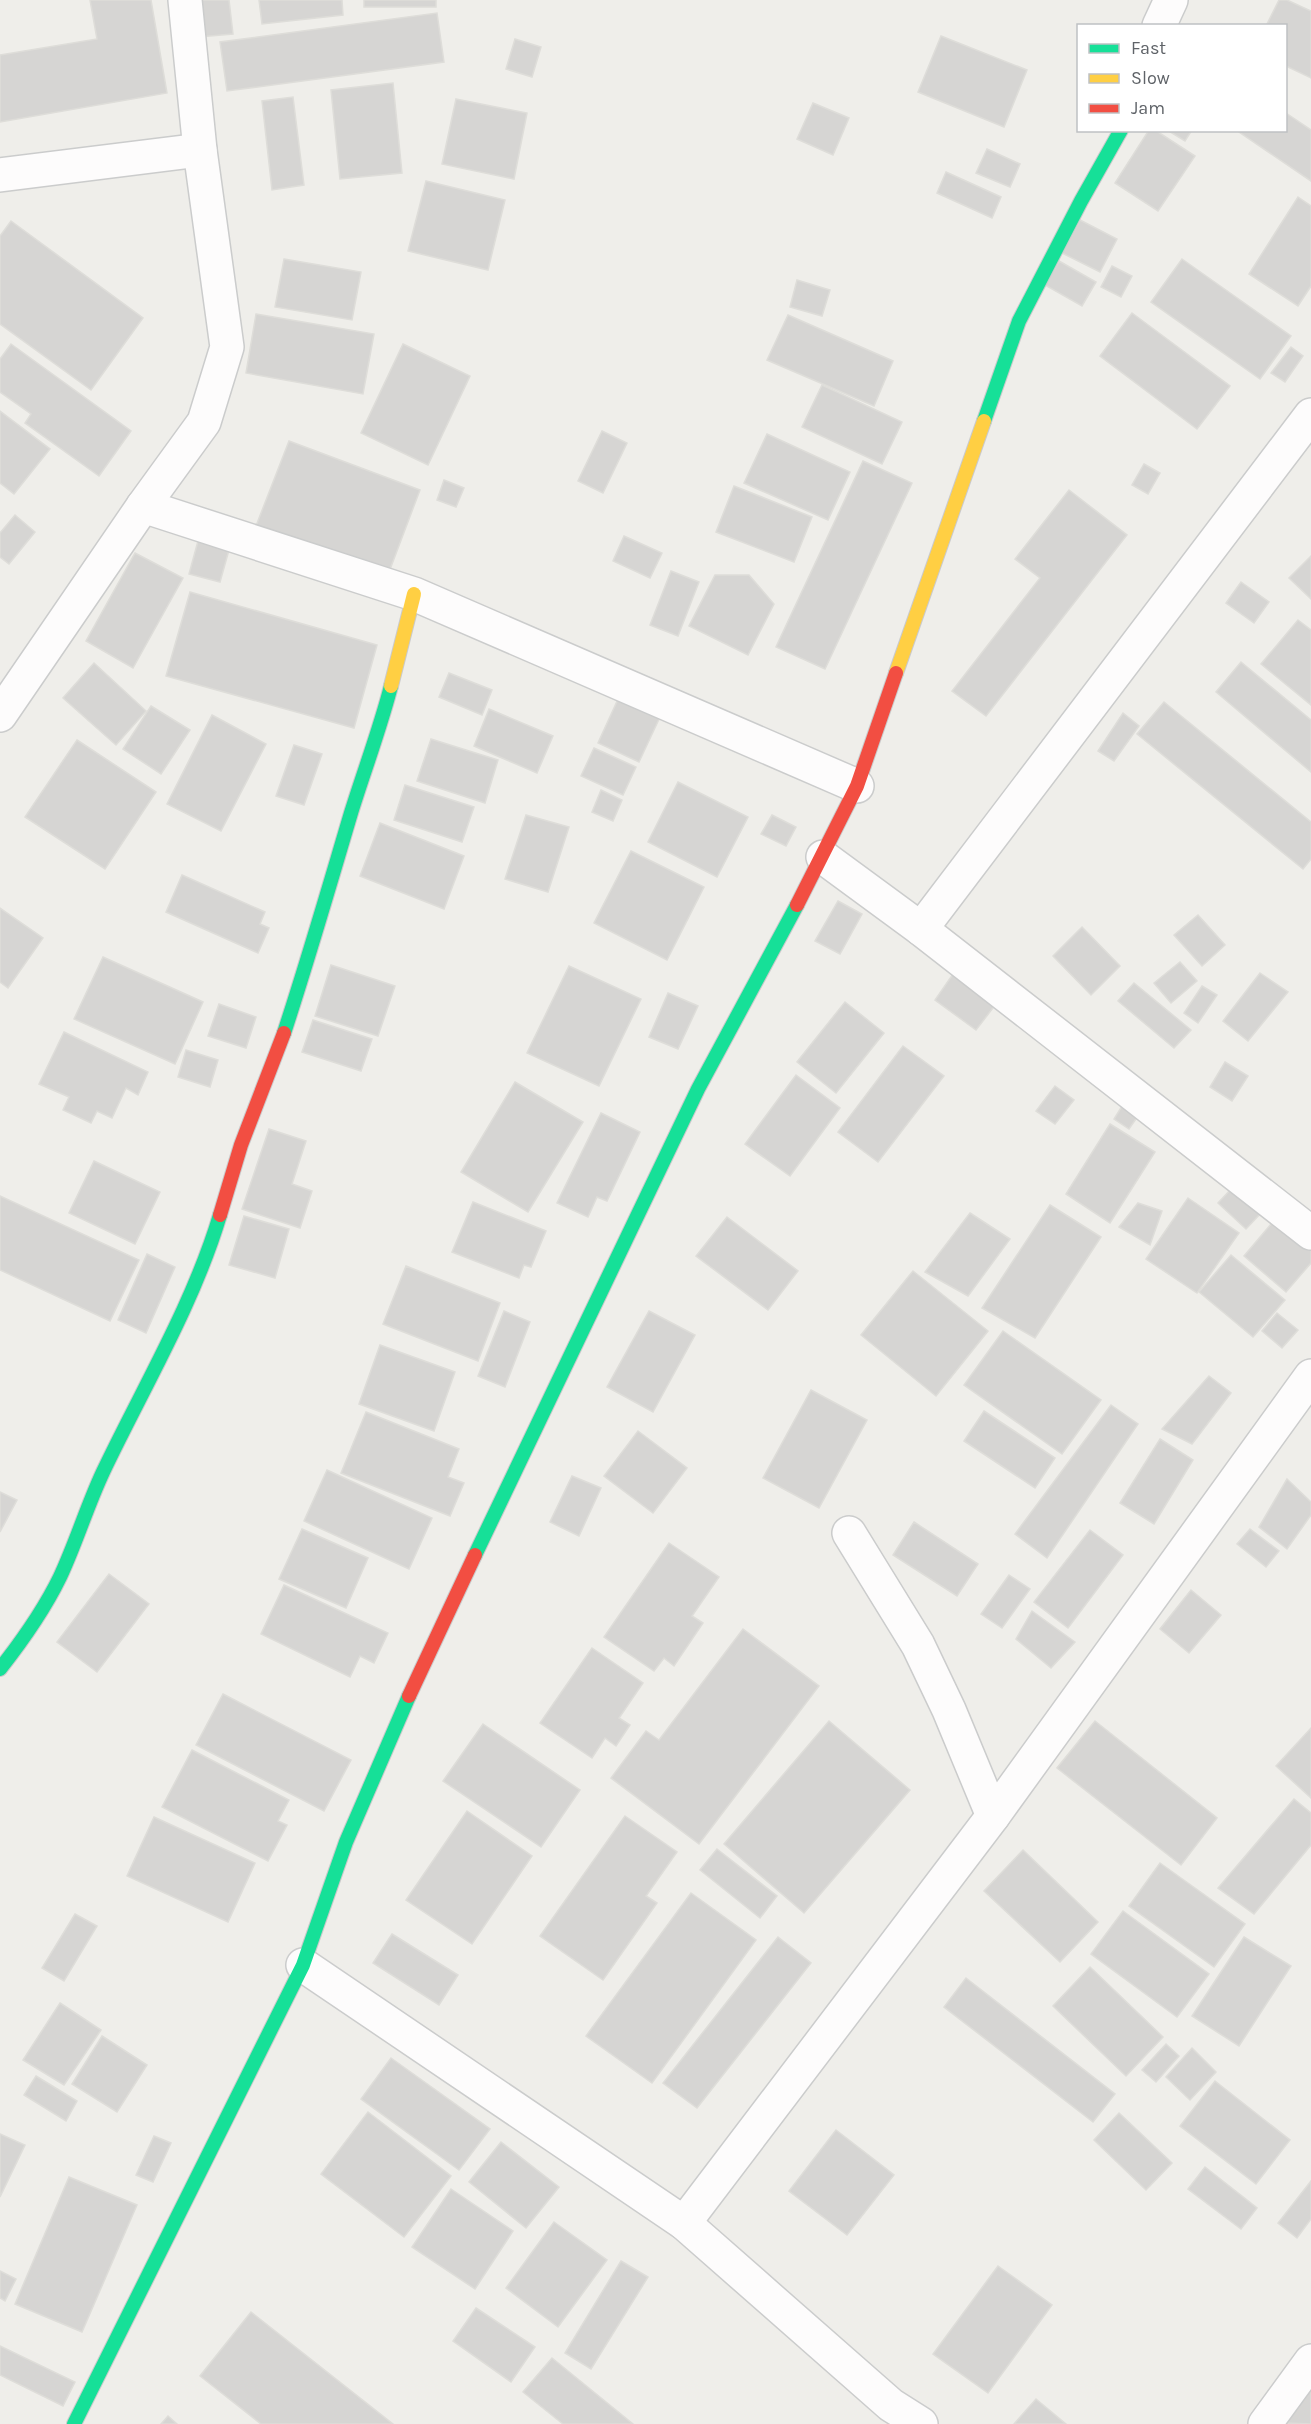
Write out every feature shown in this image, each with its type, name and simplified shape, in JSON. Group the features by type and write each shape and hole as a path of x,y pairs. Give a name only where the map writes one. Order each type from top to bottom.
{"street":[{"path":"0,715 143,506 204,422 227,347 200,150 185,0"},
{"path":"1160,24 1171,0"},
{"path":"74,2424 303,1965 346,1842 420,1671 698,1089 823,858 857,786 1019,321 1081,201 1120,132"},
{"path":"0,175 200,150"},
{"path":"921,929 1311,414"},
{"path":"143,506 414,594 857,786"},
{"path":"0,1668 22,1640 59,1579 102,1474 168,1343 212,1242 241,1145 284,1034 321,919 352,811 381,724 414,594"},
{"path":"823,858 921,929 1311,1233"},
{"path":"684,2223 993,1816 1311,1376"},
{"path":"849,1533 918,1645 949,1710 993,1816"},
{"path":"303,1965 684,2223 883,2415 921,2424"},
{"path":"1264,2424 1311,2361"}],"building":[{"path":"90,0 151,0 167,93 0,122 0,55 97,39"},
{"path":"195,0 229,0 233,34 199,37"},
{"path":"259,0 342,0 343,15 262,24"},
{"path":"364,0 436,0 436,7 364,7"},
{"path":"1279,0 1287,0 1311,11 1311,78 1287,66 1287,24 1267,24"},
{"path":"437,13 444,62 227,91 220,42"},
{"path":"941,36 1027,70 1004,127 918,92"},
{"path":"515,39 541,47 532,77 506,69"},
{"path":"393,83 402,173 340,179 331,90"},
{"path":"293,97 304,185 272,190 262,101"},
{"path":"456,99 527,113 514,179 442,164"},
{"path":"813,103 849,118 833,155 797,139"},
{"path":"1287,114 1311,130 1311,181 1239,132 1287,132"},
{"path":"1148,132 1158,132 1195,156 1158,211 1115,183"},
{"path":"1170,132 1191,132 1185,141"},
{"path":"987,149 1020,164 1010,187 976,173"},
{"path":"946,172 1001,197 992,218 937,193"},
{"path":"426,181 505,200 488,270 408,251"},
{"path":"1298,197 1311,206 1311,286 1298,306 1249,274"},
{"path":"1080,220 1117,239 1100,272 1062,253"},
{"path":"11,221 143,318 91,390 0,324 0,236"},
{"path":"284,259 361,272 352,320 275,307"},
{"path":"1182,259 1291,336 1260,379 1151,302"},
{"path":"1059,261 1096,282 1082,306 1045,285"},
{"path":"1112,266 1132,276 1121,297 1101,287"},
{"path":"797,280 830,290 822,316 790,307"},
{"path":"1132,313 1230,386 1197,429 1100,356"},
{"path":"256,314 374,334 363,394 246,373"},
{"path":"788,315 893,361 874,406 767,360"},
{"path":"11,344 131,431 99,476 25,423 31,414 0,392 0,359"},
{"path":"403,344 470,376 428,465 361,433"},
{"path":"1291,347 1303,356 1285,382 1271,373"},
{"path":"822,385 902,422 882,464 802,427"},
{"path":"0,411 50,449 14,494 0,483"},
{"path":"602,431 627,443 603,493 578,481"},
{"path":"767,434 850,472 828,520 744,483"},
{"path":"289,441 420,490 386,580 254,531"},
{"path":"863,461 912,483 825,669 776,647"},
{"path":"1144,464 1160,473 1148,494 1132,485"},
{"path":"444,480 464,488 456,507 437,500"},
{"path":"734,486 812,517 794,562 716,532"},
{"path":"1069,490 1127,535 986,716 952,691 1040,578 1015,559"},
{"path":"15,515 35,532 9,564 0,557 0,533"},
{"path":"624,536 662,553 650,578 613,561"},
{"path":"198,541 229,550 220,582 189,574"},
{"path":"135,553 183,578 133,668 86,641"},
{"path":"1311,556 1311,599 1289,578"},
{"path":"671,571 699,582 678,636 650,625"},
{"path":"715,575 749,575 774,604 748,655 689,626"},
{"path":"1241,582 1269,602 1254,623 1226,603"},
{"path":"190,592 377,645 354,728 166,676"},
{"path":"1298,620 1311,630 1311,705 1261,664"},
{"path":"1241,662 1311,720 1311,772 1216,692"},
{"path":"94,663 146,711 116,745 63,698"},
{"path":"449,673 492,690 482,715 439,697"},
{"path":"619,697 661,715 639,762 598,743"},
{"path":"1164,702 1311,822 1311,859 1303,869 1137,734"},
{"path":"151,706 190,730 161,774 123,749"},
{"path":"489,709 553,736 537,773 474,746"},
{"path":"1123,713 1139,726 1114,761 1098,751"},
{"path":"212,715 266,744 221,831 167,804"},
{"path":"431,739 498,760 485,803 417,781"},
{"path":"77,740 156,792 105,869 25,817"},
{"path":"294,745 322,754 304,805 276,796"},
{"path":"594,748 636,767 623,795 581,776"},
{"path":"678,782 748,817 717,877 648,842"},
{"path":"405,785 474,807 462,842 394,820"},
{"path":"601,790 622,800 613,821 592,812"},
{"path":"526,815 569,827 548,892 505,879"},
{"path":"772,815 796,827 786,846 761,834"},
{"path":"380,823 464,856 444,909 360,876"},
{"path":"631,851 704,887 667,960 594,923"},
{"path":"182,875 265,912 260,924 269,928 258,953 166,912"},
{"path":"838,901 862,914 840,954 815,941"},
{"path":"0,908 43,938 8,988 0,982"},
{"path":"1198,915 1225,945 1202,966 1174,935"},
{"path":"1082,927 1120,966 1091,995 1053,956"},
{"path":"103,957 203,1002 175,1064 74,1019"},
{"path":"1180,962 1197,981 1171,1003 1154,983"},
{"path":"331,965 395,986 378,1036 315,1016"},
{"path":"569,966 641,999 599,1086 527,1053"},
{"path":"1260,973 1288,992 1248,1041 1223,1021"},
{"path":"953,974 996,1004 976,1030 935,1000"},
{"path":"1134,983 1191,1030 1174,1048 1118,1001"},
{"path":"1202,986 1217,995 1198,1023 1184,1013"},
{"path":"668,993 698,1006 678,1049 649,1037"},
{"path":"845,1002 884,1033 836,1093 797,1062"},
{"path":"219,1004 256,1017 246,1048 208,1036"},
{"path":"313,1020 372,1039 361,1071 302,1052"},
{"path":"64,1032 148,1072 138,1095 126,1088 112,1118 97,1111 91,1123 63,1110 69,1097 39,1084"},
{"path":"903,1046 944,1076 878,1162 838,1132"},
{"path":"186,1050 218,1060 210,1087 178,1077"},
{"path":"1225,1062 1248,1076 1232,1101 1210,1087"},
{"path":"796,1075 840,1108 790,1176 745,1144"},
{"path":"515,1082 583,1122 528,1212 461,1172"},
{"path":"1055,1086 1074,1100 1055,1124 1036,1111"},
{"path":"1122,1106 1138,1116 1129,1129 1114,1119"},
{"path":"601,1113 640,1132 607,1201 597,1197 588,1217 557,1203"},
{"path":"1110,1124 1155,1152 1110,1223 1066,1194"},
{"path":"269,1129 306,1141 292,1184 312,1191 300,1228 242,1209"},
{"path":"94,1161 160,1192 135,1244 69,1213"},
{"path":"1233,1187 1261,1213 1246,1229 1218,1203"},
{"path":"0,1196 139,1260 110,1321 0,1270"},
{"path":"1188,1198 1239,1233 1197,1293 1146,1259"},
{"path":"473,1202 546,1231 531,1267 524,1265 519,1278 452,1252"},
{"path":"1138,1203 1162,1211 1150,1245 1119,1227"},
{"path":"1050,1205 1101,1237 1035,1338 982,1308"},
{"path":"970,1213 1010,1239 968,1296 925,1272"},
{"path":"244,1216 289,1229 275,1278 229,1265"},
{"path":"727,1217 798,1271 768,1310 696,1256"},
{"path":"1277,1217 1311,1246 1311,1263 1286,1292 1244,1256"},
{"path":"147,1254 175,1267 146,1333 118,1320"},
{"path":"1231,1255 1285,1300 1253,1337 1199,1292"},
{"path":"406,1266 500,1303 478,1361 383,1324"},
{"path":"913,1271 988,1331 936,1396 861,1335"},
{"path":"504,1311 530,1322 505,1387 478,1376"},
{"path":"649,1311 695,1335 653,1412 607,1387"},
{"path":"1277,1313 1298,1330 1282,1348 1262,1331"},
{"path":"1003,1331 1101,1400 1062,1454 964,1385"},
{"path":"380,1345 455,1372 434,1431 359,1404"},
{"path":"1209,1376 1231,1393 1192,1444 1162,1429"},
{"path":"811,1390 867,1420 819,1508 763,1478"},
{"path":"1111,1405 1138,1424 1047,1558 1015,1534"},
{"path":"984,1411 1055,1458 1035,1488 964,1441"},
{"path":"366,1412 459,1449 448,1477 464,1483 450,1516 341,1473"},
{"path":"638,1431 687,1468 653,1513 604,1476"},
{"path":"1160,1439 1193,1460 1154,1524 1120,1503"},
{"path":"327,1470 432,1518 409,1569 304,1521"},
{"path":"572,1476 601,1488 579,1536 550,1522"},
{"path":"1287,1479 1311,1502 1311,1515 1287,1549 1259,1527"},
{"path":"0,1492 17,1500 0,1532"},
{"path":"914,1522 978,1564 957,1596 893,1555"},
{"path":"302,1529 368,1558 346,1608 279,1579"},
{"path":"1250,1529 1279,1551 1266,1567 1237,1544"},
{"path":"1090,1530 1123,1555 1068,1628 1034,1602"},
{"path":"669,1543 719,1577 692,1616 703,1623 674,1666 664,1658 654,1671 604,1637"},
{"path":"109,1574 149,1604 97,1672 57,1642"},
{"path":"1009,1575 1030,1589 1002,1628 981,1614"},
{"path":"284,1585 388,1633 374,1663 360,1656 350,1677 261,1634"},
{"path":"1191,1590 1221,1615 1189,1653 1160,1629"},
{"path":"1032,1611 1075,1642 1051,1668 1016,1639"},
{"path":"743,1629 819,1686 699,1844 611,1778 646,1731 659,1740"},
{"path":"592,1648 643,1683 619,1718 630,1725 616,1746 605,1738 592,1758 540,1723"},
{"path":"223,1694 351,1760 324,1811 196,1745"},
{"path":"829,1721 910,1790 804,1913 724,1844"},
{"path":"1095,1721 1217,1818 1181,1865 1057,1768"},
{"path":"483,1724 580,1790 541,1847 443,1781"},
{"path":"1311,1728 1311,1798 1276,1766"},
{"path":"192,1750 289,1800 278,1821 287,1825 268,1861 162,1807"},
{"path":"1294,1799 1311,1813 1311,1845 1254,1914 1218,1888"},
{"path":"467,1811 532,1856 472,1944 406,1900"},
{"path":"625,1816 677,1852 646,1896 657,1903 603,1980 540,1936"},
{"path":"154,1817 255,1863 228,1922 127,1876"},
{"path":"717,1849 777,1896 760,1918 700,1870"},
{"path":"1023,1850 1098,1922 1060,1962 984,1891"},
{"path":"1160,1863 1245,1924 1214,1967 1129,1906"},
{"path":"691,1893 756,1940 652,2083 586,2036"},
{"path":"1123,1911 1209,1974 1177,2017 1091,1954"},
{"path":"75,1914 97,1926 64,1981 42,1968"},
{"path":"392,1934 458,1975 439,2005 373,1963"},
{"path":"778,1937 811,1963 697,2108 663,2083"},
{"path":"1244,1937 1291,1966 1239,2046 1192,2016"},
{"path":"1090,1967 1163,2037 1126,2076 1053,2006"},
{"path":"966,1978 1115,2094 1093,2122 944,2007"},
{"path":"60,2003 101,2030 64,2085 23,2060"},
{"path":"102,2036 147,2065 117,2112 72,2084"},
{"path":"1166,2044 1179,2056 1156,2082 1142,2070"},
{"path":"1192,2048 1216,2072 1190,2100 1166,2077"},
{"path":"391,2058 490,2129 459,2170 361,2099"},
{"path":"36,2076 77,2101 66,2121 24,2095"},
{"path":"1215,2081 1290,2140 1256,2184 1180,2126"},
{"path":"368,2112 451,2176 404,2237 321,2174"},
{"path":"1119,2113 1172,2163 1146,2190 1094,2140"},
{"path":"836,2130 894,2175 847,2235 789,2191"},
{"path":"0,2134 25,2145 0,2197"},
{"path":"154,2136 171,2143 153,2182 136,2175"},
{"path":"501,2142 559,2187 526,2228 469,2182"},
{"path":"1205,2167 1257,2208 1241,2229 1188,2189"},
{"path":"69,2177 137,2205 82,2332 15,2304"},
{"path":"1311,2181 1311,2219 1297,2238 1278,2223"},
{"path":"451,2189 513,2231 475,2289 412,2247"},
{"path":"554,2222 607,2260 558,2327 506,2288"},
{"path":"621,2261 648,2277 591,2369 565,2353"},
{"path":"998,2266 1052,2305 988,2393 933,2354"},
{"path":"0,2271 16,2279 5,2301 0,2298"},
{"path":"476,2308 535,2347 511,2382 453,2341"},
{"path":"251,2312 393,2424 261,2424 200,2376"},
{"path":"0,2346 75,2382 63,2406 0,2375"},
{"path":"552,2358 633,2424 563,2424 523,2392"},
{"path":"1311,2389 1311,2424 1285,2423"},
{"path":"1036,2399 1066,2424 1014,2424"},
{"path":"168,2416 177,2424 161,2424"}],"traffic: fast":[{"path":"984,421 1019,321 1081,201 1120,132"},
{"path":"284,1033 391,686"},
{"path":"475,1555 698,1089 797,905"},
{"path":"0,1669 32,1625 60,1577 103,1472 182,1314 220,1215"},
{"path":"74,2424 303,1965 346,1842 409,1696"}],"traffic: slow":[{"path":"896,673 984,421"},
{"path":"391,686 414,594"}],"traffic: jam":[{"path":"797,905 857,786 896,673"},
{"path":"220,1215 241,1145 284,1033"},
{"path":"409,1696 475,1555"}]}
